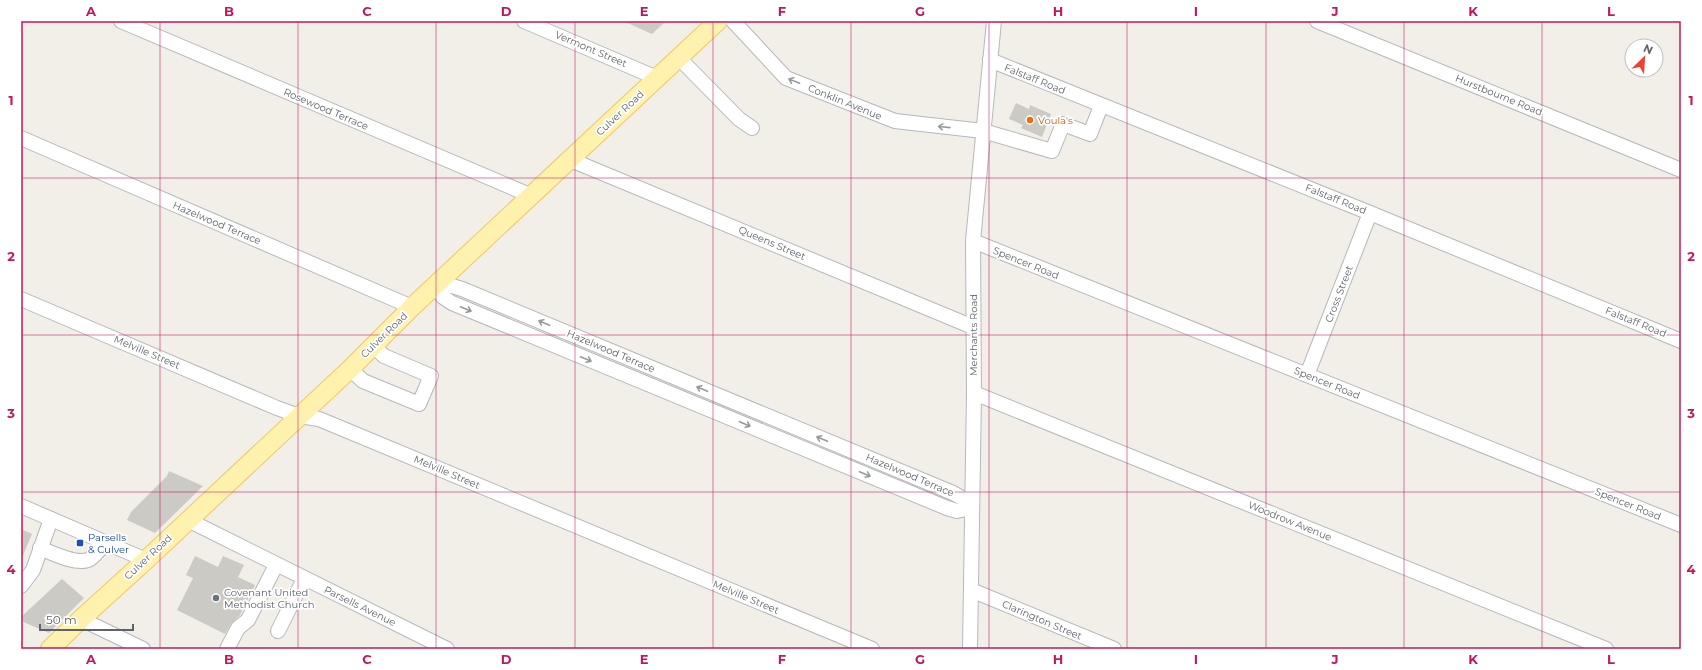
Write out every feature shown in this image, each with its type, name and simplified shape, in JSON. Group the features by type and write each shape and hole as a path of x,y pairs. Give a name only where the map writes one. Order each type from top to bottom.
{"main road":[{"name":"Culver Road","path":"50,649 80,618 146,560 718,21"}],"street":[{"name":"Rosewood Terrace","path":"121,21 532,196"},
{"name":"Vermont Street","path":"524,21 657,78"},
{"name":"Conklin Avenue","path":"733,21 786,78 895,121 983,131 1052,151 1063,124 1090,134 1101,106"},
{"name":"Merchants Road","path":"970,649 971,508 974,393 973,241 994,21"},
{"name":"Hurstbourne Road","path":"1317,21 1681,170"},
{"path":"679,58 739,119 752,128"},
{"name":"Falstaff Road","path":"990,60 1101,106 1370,213 1681,341"},
{"name":"Hazelwood Terrace","path":"21,138 412,308"},
{"name":"Queens Street","path":"571,160 973,327"},
{"name":"Cross Street","path":"1307,375 1370,213"},
{"name":"Spencer Road","path":"973,241 1681,525"},
{"name":"Hazelwood Terrace","path":"436,286 452,286 462,289 953,493 962,498 971,508"},
{"name":"Hazelwood Terrace","path":"436,286 443,297 452,303 721,415 947,508 956,511 971,508"},
{"name":"Melville Street","path":"21,299 299,416 319,419 872,649"},
{"path":"350,369 363,381 419,404 431,376 384,356 373,346"},
{"name":"Woodrow Avenue","path":"974,393 1606,649"},
{"path":"721,415 727,399"},
{"path":"21,506 146,560"},
{"path":"21,586 33,570 51,519"},
{"name":"Parsells Avenue","path":"188,520 447,649"},
{"path":"40,548 69,559 83,562 96,554 105,543"},
{"path":"227,649 238,628 248,620 276,565"},
{"path":"278,631 304,579"},
{"name":"Clarington Street","path":"971,590 1114,649"},
{"path":"80,618 143,649"}],"building":[{"path":"623,21 666,21 652,34"},
{"name":"Voula's","path":"1016,103 1029,109 1030,105 1051,114 1042,137 1021,128 1023,125 1009,119"},
{"path":"169,471 203,486 155,533 127,520 131,512 167,476"},
{"path":"21,529 32,534 21,560"},
{"name":"Covenant United Methodist Church","path":"195,556 218,567 223,556 244,565 238,577 255,585 240,615 231,624 225,634 177,610 193,578 186,575"},
{"path":"62,579 84,598 49,633 21,621 21,617"}],"place":[{"name":"Voula's","path":"1030,120"},
{"name":"Parsells & Culver","path":"80,543"},
{"name":"Covenant United Methodist Church","path":"216,598"}]}
